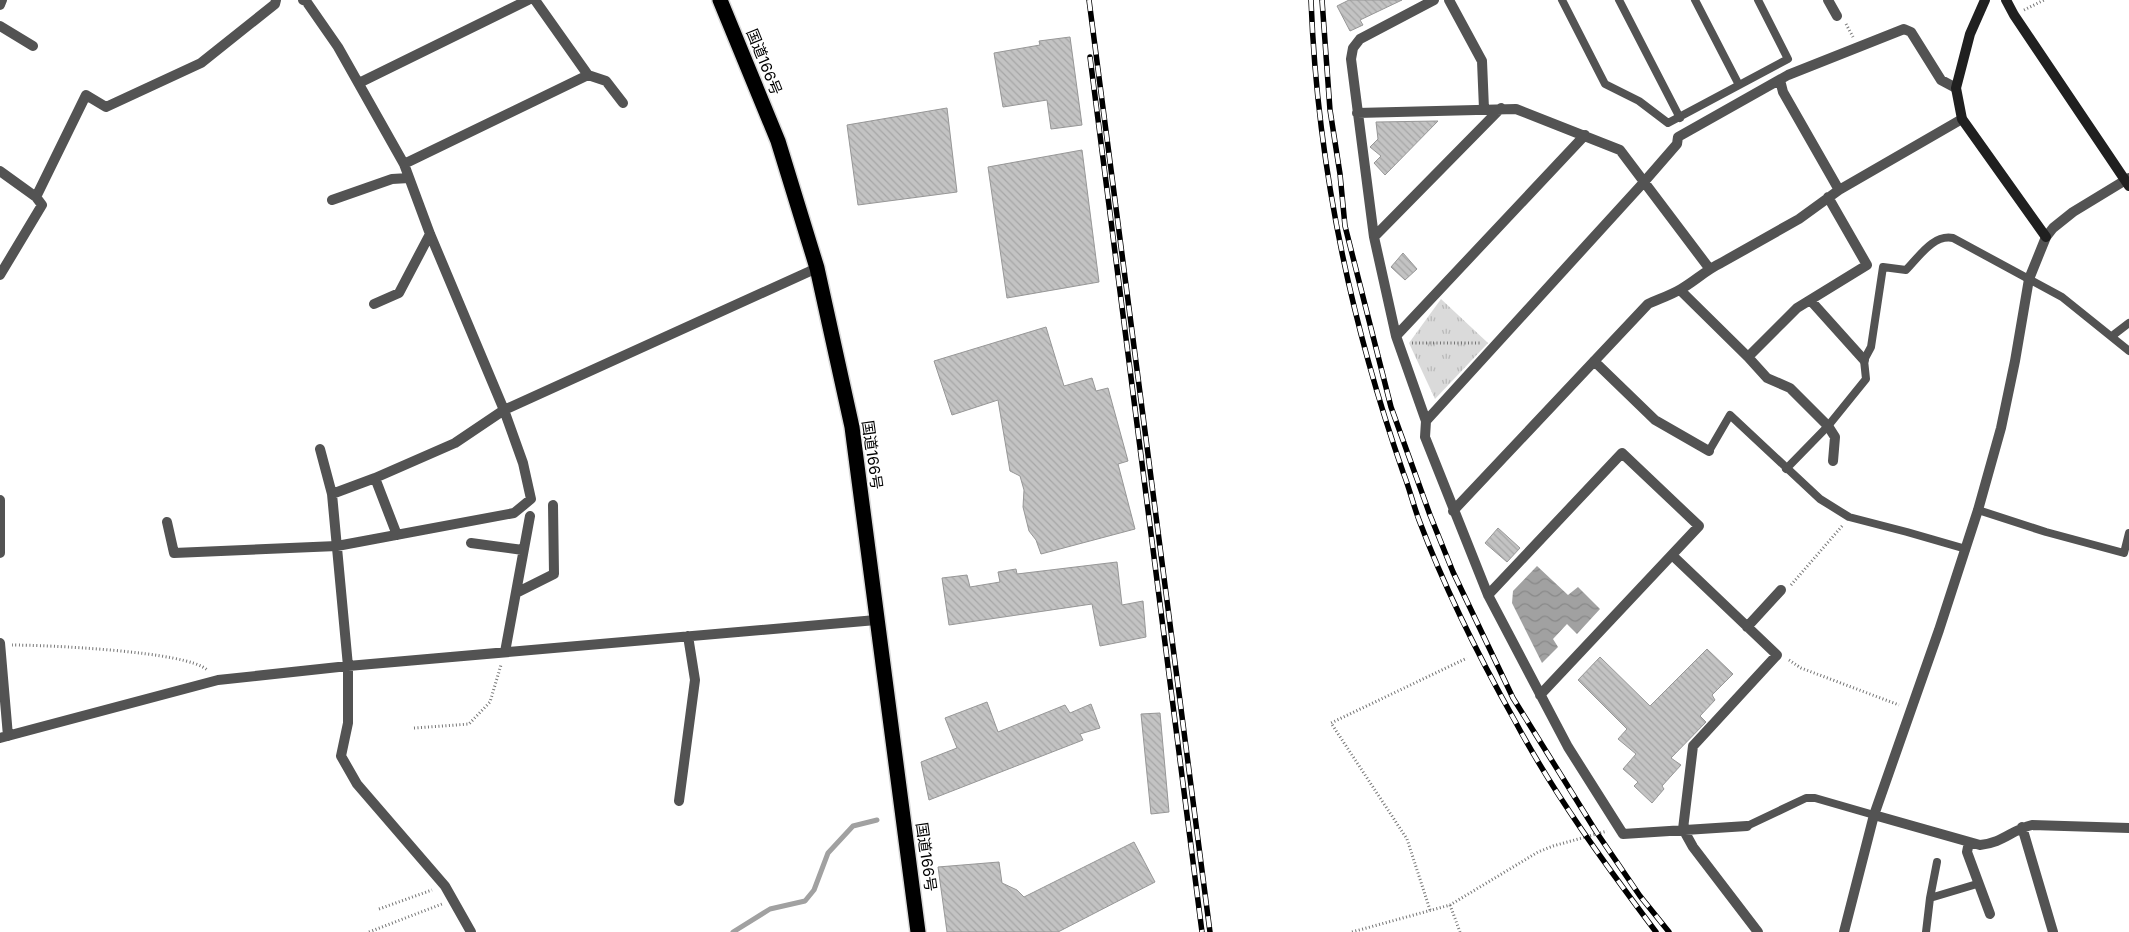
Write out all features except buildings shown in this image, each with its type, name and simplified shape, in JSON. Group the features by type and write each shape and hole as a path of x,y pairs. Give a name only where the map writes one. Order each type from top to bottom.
{"highway":[{"name":"国道166号","path":"720,0 778,141 817,268 852,427 918,932"}],"street":[{"path":"0,5 2,0"},
{"path":"36,197 86,95 106,107 201,63 275,4 276,0"},
{"path":"167,522 174,553 337,546 514,514 531,499 523,463 504,410 430,234 404,164 338,47 306,0"},
{"path":"359,83 528,0"},
{"path":"535,0 588,75 606,81 623,103"},
{"path":"1434,0 1360,39 1353,48 1351,60 1374,237 1396,336 1426,421 1425,437 1453,511 1488,594 1540,695 1568,747 1623,834 1747,826"},
{"path":"1449,0 1482,61 1484,109"},
{"path":"1828,0 1837,16"},
{"path":"1985,0 1970,34 1956,88 1962,119 2046,237"},
{"path":"1844,932 1874,814 1978,510 2003,419 2029,279 2046,237 2053,228 2073,212 2128,181 2014,15 2006,0"},
{"path":"0,26 33,46"},
{"path":"1426,421 1644,182 1677,144 1678,137 1788,75 1904,29 1911,32 1941,80 1956,88"},
{"path":"404,164 588,75"},
{"path":"1780,80 1783,92 1839,190"},
{"path":"1374,237 1501,108"},
{"path":"1357,113 1516,109 1620,150 1709,268"},
{"path":"1453,511 1648,304 1680,290 1709,268 1722,263 1799,219 1839,190 1962,119"},
{"path":"1396,336 1585,135"},
{"path":"0,171 36,197 42,206 0,275"},
{"path":"332,200 392,179 409,178"},
{"path":"1748,356 1797,308 1867,265 1828,197"},
{"path":"374,304 399,293 430,234"},
{"path":"332,494 375,478 455,443 504,410 817,268"},
{"path":"1680,290 1748,356 1767,378 1790,388 1828,426 1835,437 1833,461"},
{"path":"1811,301 1864,360"},
{"path":"1594,361 1655,420 1709,451"},
{"path":"320,450 332,494 348,666 348,723 341,756 356,784 445,886 471,932"},
{"path":"1488,594 1622,453 1699,526 1540,695"},
{"path":"375,478 396,535"},
{"path":"0,500 0,553"},
{"path":"516,593 554,574 553,505"},
{"path":"505,652 530,516"},
{"path":"471,543 523,550"},
{"path":"1672,555 1777,655 1693,746 1683,830 1693,847 1758,932"},
{"path":"1747,627 1781,590"},
{"path":"0,644 4,737 218,680 348,666 876,620"},
{"path":"679,801 695,680 688,636"},
{"path":"1874,814 1980,845 1994,844 2022,827 2032,824 2129,828"},
{"path":"2022,827 2053,932"},
{"path":"1969,842 1967,852 1990,914"}],"lane":[{"path":"1562,0 1605,84 1639,101 1668,123 1788,59 1758,0"},
{"path":"1619,0 1680,118"},
{"path":"1694,0 1739,85"},
{"path":"1786,469 1828,426 1866,379 1864,360 1871,347 1883,267 1906,270 1937,239 1945,236 1954,238 2062,297 2129,351"},
{"path":"2112,336 2129,323"},
{"path":"1709,451 1730,416 1820,499 1849,517 1966,549"},
{"path":"1978,510 2046,532 2124,553 2129,533"},
{"path":"1747,826 1806,798 1815,798 1874,814"},
{"path":"1926,932 1937,862"},
{"path":"1930,898 1978,884"}],"path":[{"path":"2014,15 2044,0"},
{"path":"1837,16 1843,18 1858,46"},
{"path":"1409,343 1488,343"},
{"path":"1781,590 1786,591 1849,517"},
{"path":"0,644 49,645 180,658 203,666 218,680"},
{"path":"414,728 469,724 490,702 505,652"},
{"path":"1777,655 1801,668 1910,709"},
{"path":"1430,910 1407,838 1331,723 1467,658"},
{"path":"1352,932 1450,905 1538,852 1597,833 1620,829"},
{"path":"379,909 445,886"},
{"path":"369,932 437,905 455,901"},
{"path":"1450,905 1460,932"}],"green space":[{"path":"1441,299 1488,343 1435,399 1409,343"}],"water":[{"path":"1537,566 1568,595 1578,587 1600,609 1577,634 1567,624 1553,639 1558,647 1542,663 1512,603 1513,591"}],"waterway":[{"path":"733,932 770,909 805,901 814,890 828,853 853,826 877,820"}],"railway":[{"path":"1089,0 1210,932"},
{"path":"1311,0 1320,120 1339,239 1367,357 1419,520 1463,622 1530,749 1581,829 1656,932"},
{"path":"1322,0 1330,110 1340,174 1345,226 1391,407 1430,515 1453,572 1513,698 1597,833 1640,896 1669,932"},
{"path":"1090,57 1202,932"}]}
